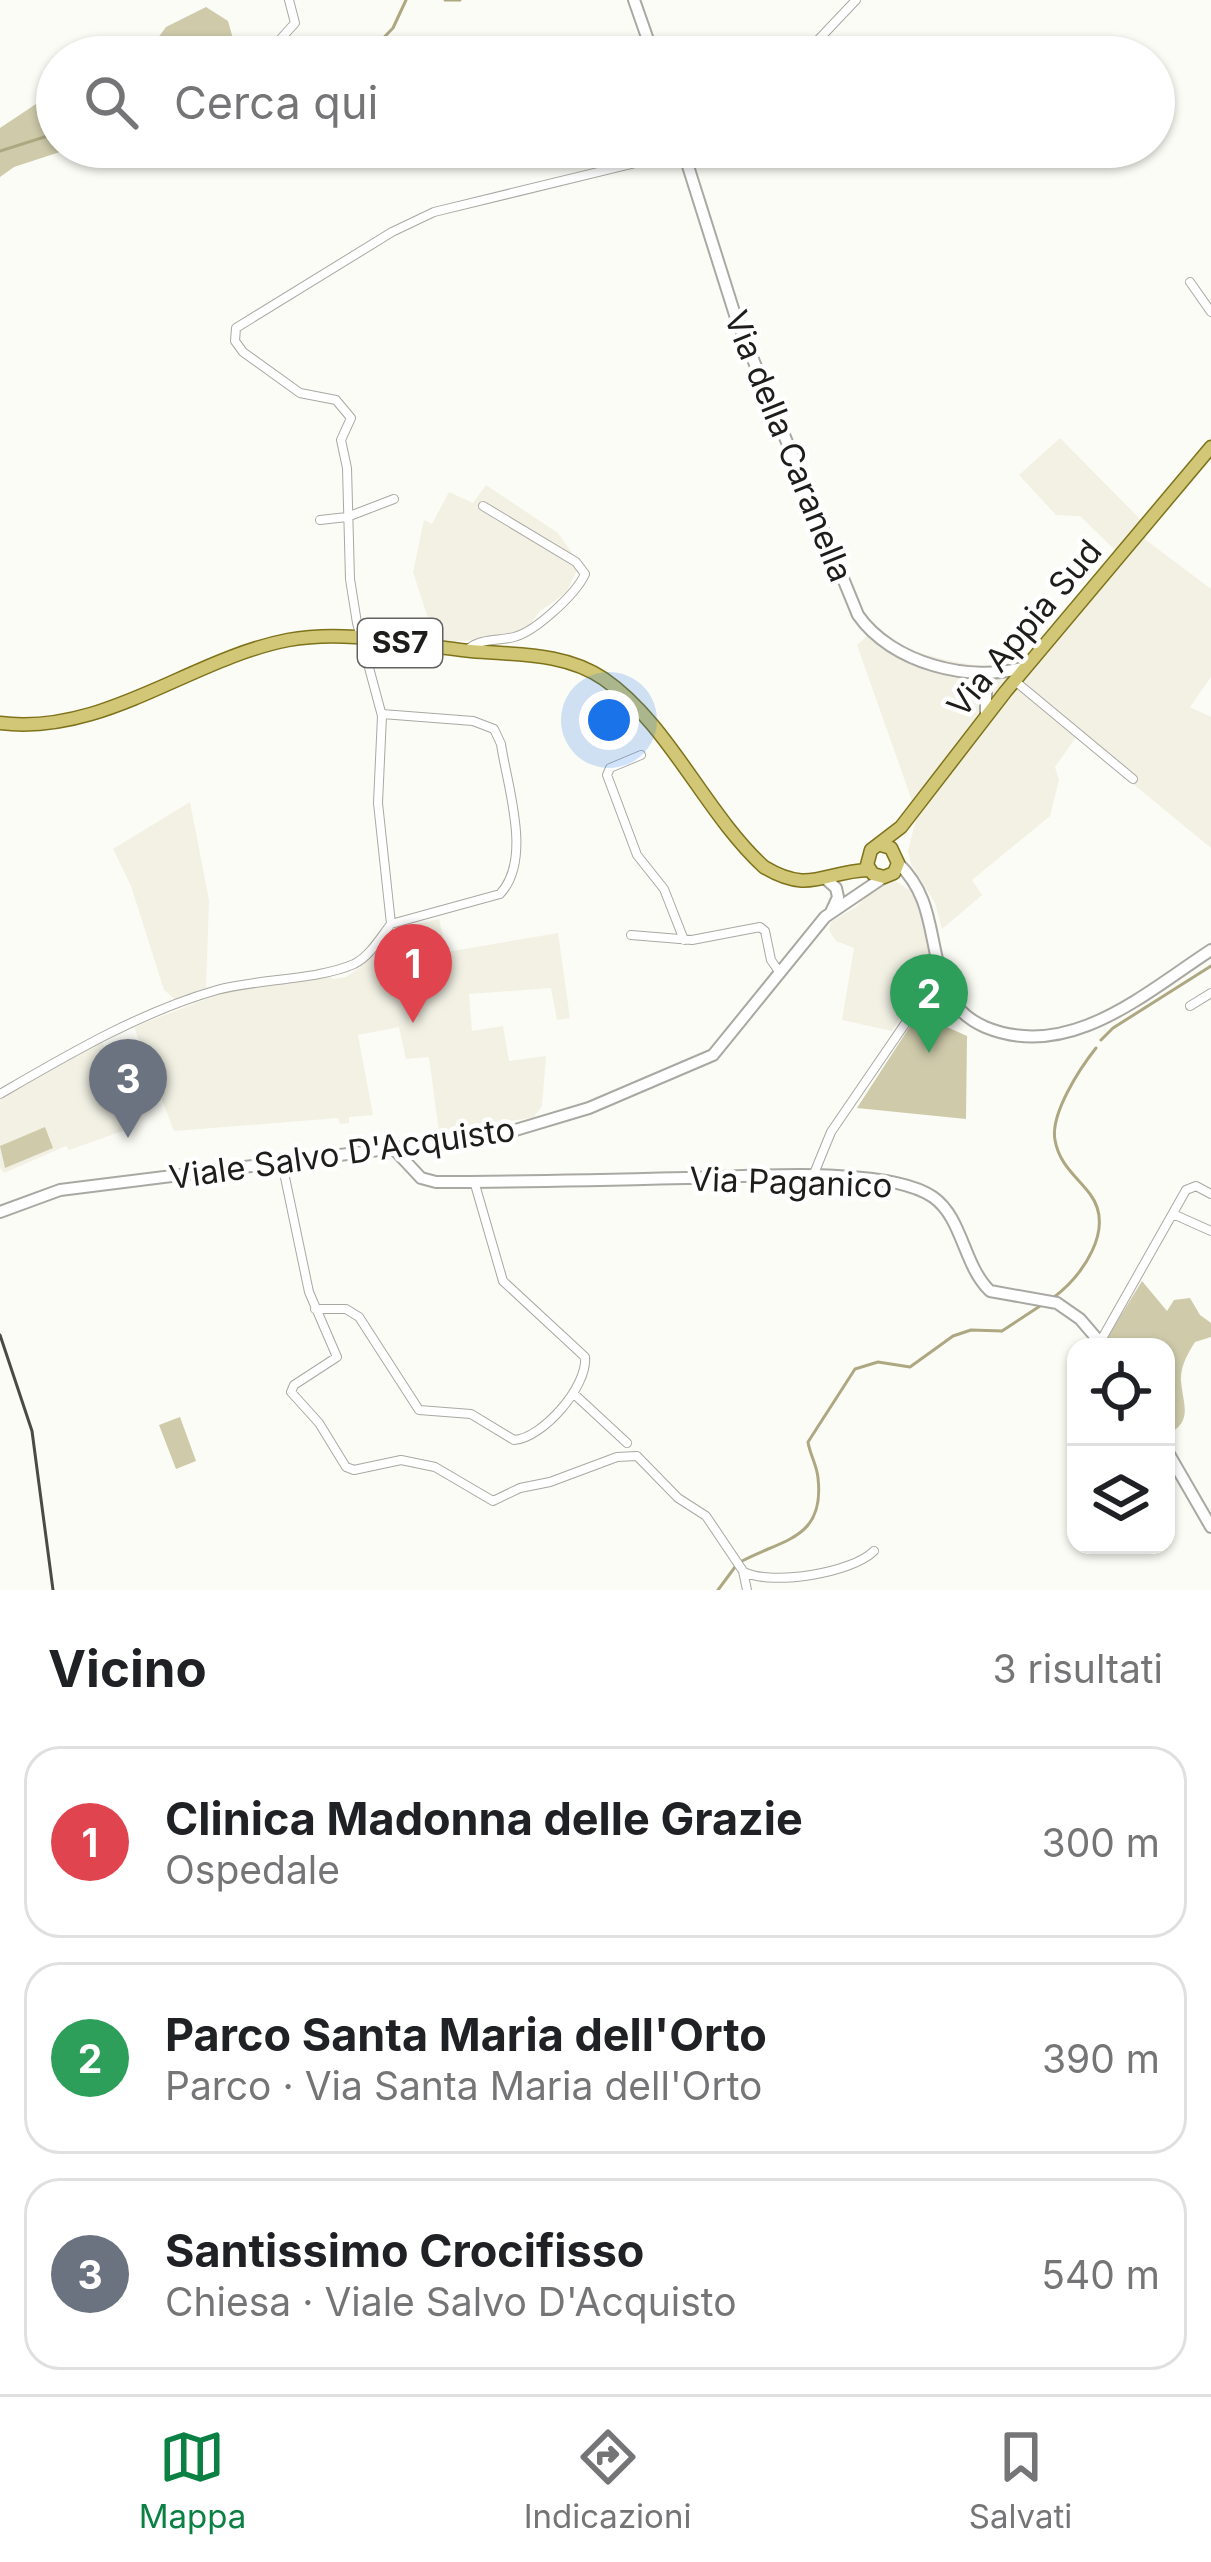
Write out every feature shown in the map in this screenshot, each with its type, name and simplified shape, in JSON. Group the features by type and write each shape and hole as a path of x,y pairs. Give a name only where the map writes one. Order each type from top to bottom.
{"main road":[{"path":"634,0 646,36"},
{"name":"Via della Caranella","path":"689,168 736,318 856,612 892,648 1010,686"},
{"name":"Via Appia Sud","path":"868,854 901,827 1010,686 1210,450"},
{"name":"SS7","path":"0,724 44,724 86,716 288,640 360,638 550,658 602,677 636,709 764,867 788,880 827,880"},
{"name":"Via della Caranella","path":"976,674 1027,667"},
{"path":"976,674 988,695 986,716"},
{"path":"886,876 897,857 901,827"},
{"path":"881,845 897,857 920,890 932,923 941,977 952,1002 967,1017 1004,1034 1042,1038 1073,1032 1211,950"},
{"path":"831,912 838,897 827,880 868,854"},
{"path":"859,896 869,870 868,854"},
{"path":"841,873 869,870 903,879 920,890"},
{"name":"Viale Salvo D'Acquisto","path":"0,1212 60,1190 499,1135 545,1123 695,1065 719,1049 831,912 886,876"},
{"name":"Via Paganico","path":"393,1148 423,1179 812,1177 880,1181 928,1194 948,1214 986,1287 1002,1295 1035,1296 1064,1306 1096,1338"},
{"path":"1175,1465 1211,1527"}],"street":[{"path":"283,36 295,23 290,0"},
{"path":"822,36 856,0"},
{"path":"392,924 380,830 382,714 351,590 341,440 351,424 350,414 330,397 300,393 243,352 235,338 238,326 392,232 434,212 608,168"},
{"path":"1190,282 1211,312"},
{"path":"320,520 347,517 394,499"},
{"path":"467,650 478,642 528,631 573,593 586,574 576,562 483,506"},
{"path":"1010,686 1133,779"},
{"path":"0,1094 84,1045 189,999 246,983 352,964 368,954 392,924 500,894 512,876 515,843 501,744 494,729 477,721 382,714"},
{"path":"641,755 612,767 607,775 637,855 664,889 684,940"},
{"path":"631,935 684,940 763,926 771,960 780,973"},
{"path":"812,1177 838,1121 941,977"},
{"path":"1190,1006 1211,993"},
{"path":"282,1161 315,1309 338,1357 294,1385 291,1392 323,1427 348,1469 406,1461 441,1469 493,1501 617,1456 638,1456 678,1498 704,1514 742,1571 747,1590"},
{"path":"315,1309 346,1309 357,1315 413,1405 424,1413 471,1414 502,1436 522,1440 539,1430 584,1377 585,1357 503,1281 474,1181"},
{"path":"1105,1338 1190,1186 1211,1194"},
{"path":"1173,1214 1211,1231"},
{"path":"573,1393 627,1443"},
{"path":"742,1571 759,1578 786,1579 862,1560 874,1551"}],"shaded area":[{"path":"206,7 228,21 232,36 159,36 166,27"},
{"path":"36,104 36,160 0,177 0,128"},
{"path":"1060,438 1141,520 1146,540 1211,589 1211,677 1190,707 1211,717 1211,848 1076,737 1055,767 1059,780 1050,816 972,880 982,895 942,929 935,903 911,864 908,851 917,815 857,645 876,628 909,650 946,660 1002,670 1021,662 1116,551 1080,516 1056,515 1019,475"},
{"path":"486,485 558,533 580,564 566,593 540,611 526,630 509,637 436,643 413,572 424,520 432,524 449,492 473,503"},
{"path":"190,802 209,900 206,989 176,1000 164,990 131,886 113,849"},
{"path":"895,881 910,890 923,915 929,954 925,975 892,1031 842,1020 854,948 836,941 829,930 831,922 878,886"},
{"path":"439,919 447,952 558,933 570,1018 557,1020 551,988 469,994 472,1031 503,1026 509,1061 546,1056 542,1106 534,1117 439,1133 429,1057 406,1059 399,1027 358,1035 373,1115 349,1117 349,1123 340,1124 338,1118 174,1131 134,1027 224,992 326,974 333,979 346,977 399,928"},
{"path":"918,1014 967,1036 966,1119 857,1108"},
{"path":"102,1041 134,1127 69,1150 66,1146 4,1173 0,1168 0,1097"},
{"path":"45,1127 53,1148 5,1168 0,1146"},
{"path":"1142,1281 1167,1311 1174,1300 1190,1298 1211,1323 1211,1337 1195,1342 1185,1360 1181,1376 1184,1419 1175,1430 1175,1338 1107,1338"},
{"path":"180,1417 196,1461 176,1469 159,1425"}],"waterway":[{"path":"385,36 406,0"},
{"path":"445,0 460,0"},
{"path":"0,151 36,140"},
{"path":"1101,1040 1211,966"},
{"path":"1053,1298 1084,1265 1097,1236 1097,1208 1060,1156 1055,1140 1057,1117 1068,1092 1096,1048"},
{"path":"742,1561 798,1534 815,1514 818,1478 808,1442 855,1369 878,1362 910,1367 953,1336 971,1330 1002,1331 1040,1306"},
{"path":"718,1590 735,1567"}],"railway":[{"path":"0,1335 32,1431 53,1590"}],"place":[{"name":"Clinica Madonna delle Grazie","path":"413,1023"},
{"name":"Parco Santa Maria dell'Orto","path":"929,1053"},
{"name":"Santissimo Crocifisso","path":"128,1138"}]}
